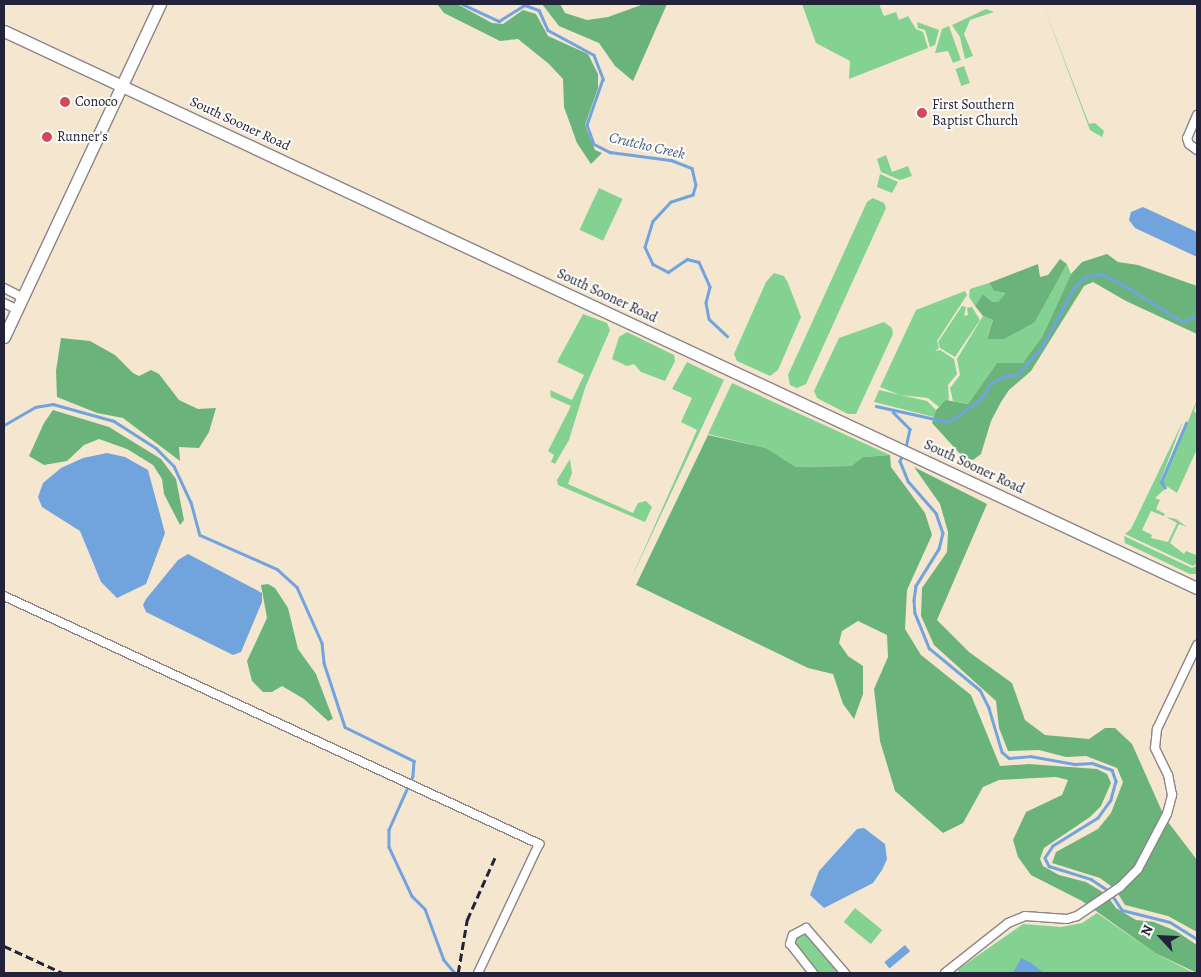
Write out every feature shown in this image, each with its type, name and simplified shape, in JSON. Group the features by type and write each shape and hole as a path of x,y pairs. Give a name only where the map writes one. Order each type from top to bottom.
{"main road":[{"path":"4,337 160,4"},
{"name":"South Sooner Road","path":"4,31 1197,588"}],"street":[{"path":"1197,115 1187,142 1197,150"},
{"path":"4,288 22,297"},
{"path":"4,303 16,309"},
{"path":"4,596 539,844 478,973"},
{"path":"945,973 1008,923 1025,916 1067,919 1094,905 1116,890 1138,869 1167,814 1171,784 1159,760 1154,739 1197,645"},
{"path":"813,973 790,944 793,935 806,928 845,973"}],"green space":[{"path":"437,4 457,4 492,23 503,24 523,10 536,14 548,36 588,54 598,74 598,88 585,125 595,150 602,153 591,164 577,143 564,107 563,79 549,64 518,39 500,41 444,13"},
{"path":"542,4 560,4 565,13 587,20 608,17 644,4 667,4 633,81 615,66 599,43 559,26"},
{"path":"802,4 879,4 884,16 896,12 899,20 908,16 916,29 923,32 928,48 849,79 850,61 816,43"},
{"path":"1043,4 1089,124 1095,123 1104,131 1102,137 1090,130"},
{"path":"986,9 994,12 970,20 964,34 973,56 965,59 960,37 952,25"},
{"path":"917,22 939,30 935,45 930,47 925,30 918,28"},
{"path":"949,26 961,60 953,63 948,51 935,53 942,29"},
{"path":"964,66 970,83 961,86 955,69"},
{"path":"886,155 892,172 908,166 912,176 900,180 881,172 877,159"},
{"path":"880,174 898,182 892,193 877,187"},
{"path":"599,188 623,199 603,241 580,230"},
{"path":"873,198 884,203 886,208 806,384 797,388 790,385 788,375 867,202"},
{"path":"1107,254 1118,262 1138,265 1197,286 1197,334 1126,301 1093,282 1084,286 1031,371 1009,390 1001,402 991,421 981,454 973,460 962,456 932,423 936,410 946,400 968,404 997,363 1023,363 1042,337 1071,274 1082,262"},
{"path":"1060,259 1067,264 1035,322 1004,339 987,339 993,320 983,316 975,306 983,294 992,302 998,302 1006,293 994,291 989,283 1038,264 1040,277 1048,275"},
{"path":"1067,264 1071,274 1042,337 1029,356 1023,363 997,363 968,404 953,401 950,388 960,375 957,359 983,316 993,320 987,338 1035,322"},
{"path":"774,273 784,276 801,317 778,370 770,376 737,361 734,354 766,282"},
{"path":"989,283 994,291 1007,293 998,302 992,302 983,294 975,306 969,297 970,289"},
{"path":"965,291 967,295 937,341 939,348 935,351 940,350 954,359 957,374 948,385 949,399 939,407 928,398 900,395 880,387 916,310"},
{"path":"962,306 966,307 964,316 968,315 967,308 972,307 980,320 955,357 940,348 938,342"},
{"path":"583,314 607,323 610,330 585,388 569,440 555,464 551,462 554,455 548,451 571,406 551,397 550,390 572,400 584,375 557,362"},
{"path":"884,322 892,328 893,334 856,414 848,414 817,398 814,391 839,338"},
{"path":"627,332 674,355 675,361 665,381 641,372 634,364 627,366 612,359 619,337"},
{"path":"61,338 90,341 115,355 133,373 139,376 151,370 159,374 179,400 198,409 216,408 209,432 199,448 179,447 180,461 123,418 97,413 57,397 56,371"},
{"path":"687,362 724,380 630,581 697,430 681,422 692,398 672,389"},
{"path":"732,383 890,455 863,457 851,466 796,467 766,448 708,434"},
{"path":"879,390 927,401 936,410 934,417 874,402"},
{"path":"1197,400 1194,412 1197,413 1197,449 1177,493 1162,483"},
{"path":"53,410 109,427 161,459 176,479 184,520 180,525 164,494 162,479 153,465 127,449 99,439 84,445 67,461 44,465 29,456 44,423"},
{"path":"1183,421 1160,482 1165,489 1155,498 1160,500 1156,509 1165,514 1164,516 1151,511 1142,530 1152,535 1151,538 1168,542 1177,523 1166,517 1176,519 1187,527 1179,524 1170,543 1184,554 1186,551 1196,555 1197,552 1197,564 1193,566 1125,534 1131,529"},
{"path":"708,435 766,448 796,467 851,466 863,457 890,455 891,467 925,513 932,535 907,590 905,629 921,655 971,695 1000,766 1029,764 1097,769 1107,774 1111,783 1101,806 1090,817 1044,848 1040,859 1043,866 1059,875 1086,882 1106,894 1116,908 1136,920 1154,922 1176,931 1197,945 1197,973 1155,953 1082,901 1031,875 1018,857 1013,840 1026,812 1062,795 1068,780 1056,777 999,780 983,787 963,823 943,833 895,791 880,741 874,689 888,657 887,635 858,621 842,631 839,643 848,656 863,666 863,694 854,719 843,704 833,674 808,668 636,585"},
{"path":"570,459 572,473 568,484 633,513 638,503 646,501 652,507 645,522 558,485 557,480"},
{"path":"914,467 987,504 937,620 969,652 1012,683 1025,720 1045,735 1089,739 1105,728 1115,728 1132,744 1165,818 1197,860 1197,932 1168,916 1125,905 1115,889 1100,878 1052,863 1056,852 1098,829 1111,813 1123,782 1117,768 1086,756 1066,757 1039,750 1008,751 999,728 996,701 934,645 921,616 922,588 947,552 948,532 940,504"},
{"path":"1124,536 1192,568 1197,566 1197,574 1190,574 1125,543"},
{"path":"268,584 275,588 288,608 298,649 316,674 333,719 328,721 304,699 282,686 272,692 263,692 252,681 247,661 267,618 261,585"},
{"path":"855,908 882,930 871,944 844,922"},
{"path":"1097,913 1155,953 1194,973 960,973 957,970 1023,924 1061,927 1082,923"},
{"path":"807,930 844,973 816,973 792,943"}],"water":[{"path":"1143,207 1197,232 1197,257 1135,228 1129,220 1131,212"},
{"path":"107,453 125,457 148,470 165,533 146,584 117,598 101,582 80,531 42,507 38,497 43,483 61,468 83,458"},
{"path":"188,554 262,593 262,602 241,652 233,655 146,612 143,605 146,599 178,560"},
{"path":"864,828 885,844 887,859 882,870 873,883 824,908 810,895 819,871 857,829"},
{"path":"905,945 910,951 889,968 884,962"},
{"path":"1021,958 1030,962 1044,973 1013,973"}],"waterway":[{"name":"Crutcho Creek","path":"462,4 499,21 525,5 539,10 548,30 594,55 603,79 587,125 594,144 610,152 671,160 692,168 696,185 693,195 671,202 653,221 645,247 653,264 668,272 687,259 699,262 710,287 706,303 709,319 727,336"},
{"path":"876,406 949,422 980,400 991,383 1007,375 1016,376 1042,347 1073,289 1085,277 1100,274 1117,281 1183,322 1197,315"},
{"path":"4,425 35,407 53,404 114,421 156,448 174,466 191,502 200,535 277,569 297,587 322,643 324,663 345,727 414,761 413,776 389,830 389,847 412,896 425,909 444,960 455,973"},
{"name":"Crutcho Creek","path":"893,412 910,429 906,448"},
{"path":"1165,488 1161,482 1186,423"},
{"name":"Crutcho Creek","path":"903,455 900,461 908,481 936,513 943,533 939,549 916,586 914,600 915,613 929,648 980,690 989,708 1002,752 1009,758 1030,756 1075,764 1092,763 1112,770 1116,781 1111,800 1098,818 1053,846 1045,858 1049,866 1091,879 1110,892 1122,910 1170,922 1197,939"}],"railway":[{"path":"458,973 467,920 495,857"},
{"path":"4,946 63,973"}],"place":[{"name":"Conoco","path":"65,102"},
{"name":"First Southern Baptist Church","path":"922,113"},
{"name":"Runner's","path":"47,137"}]}
